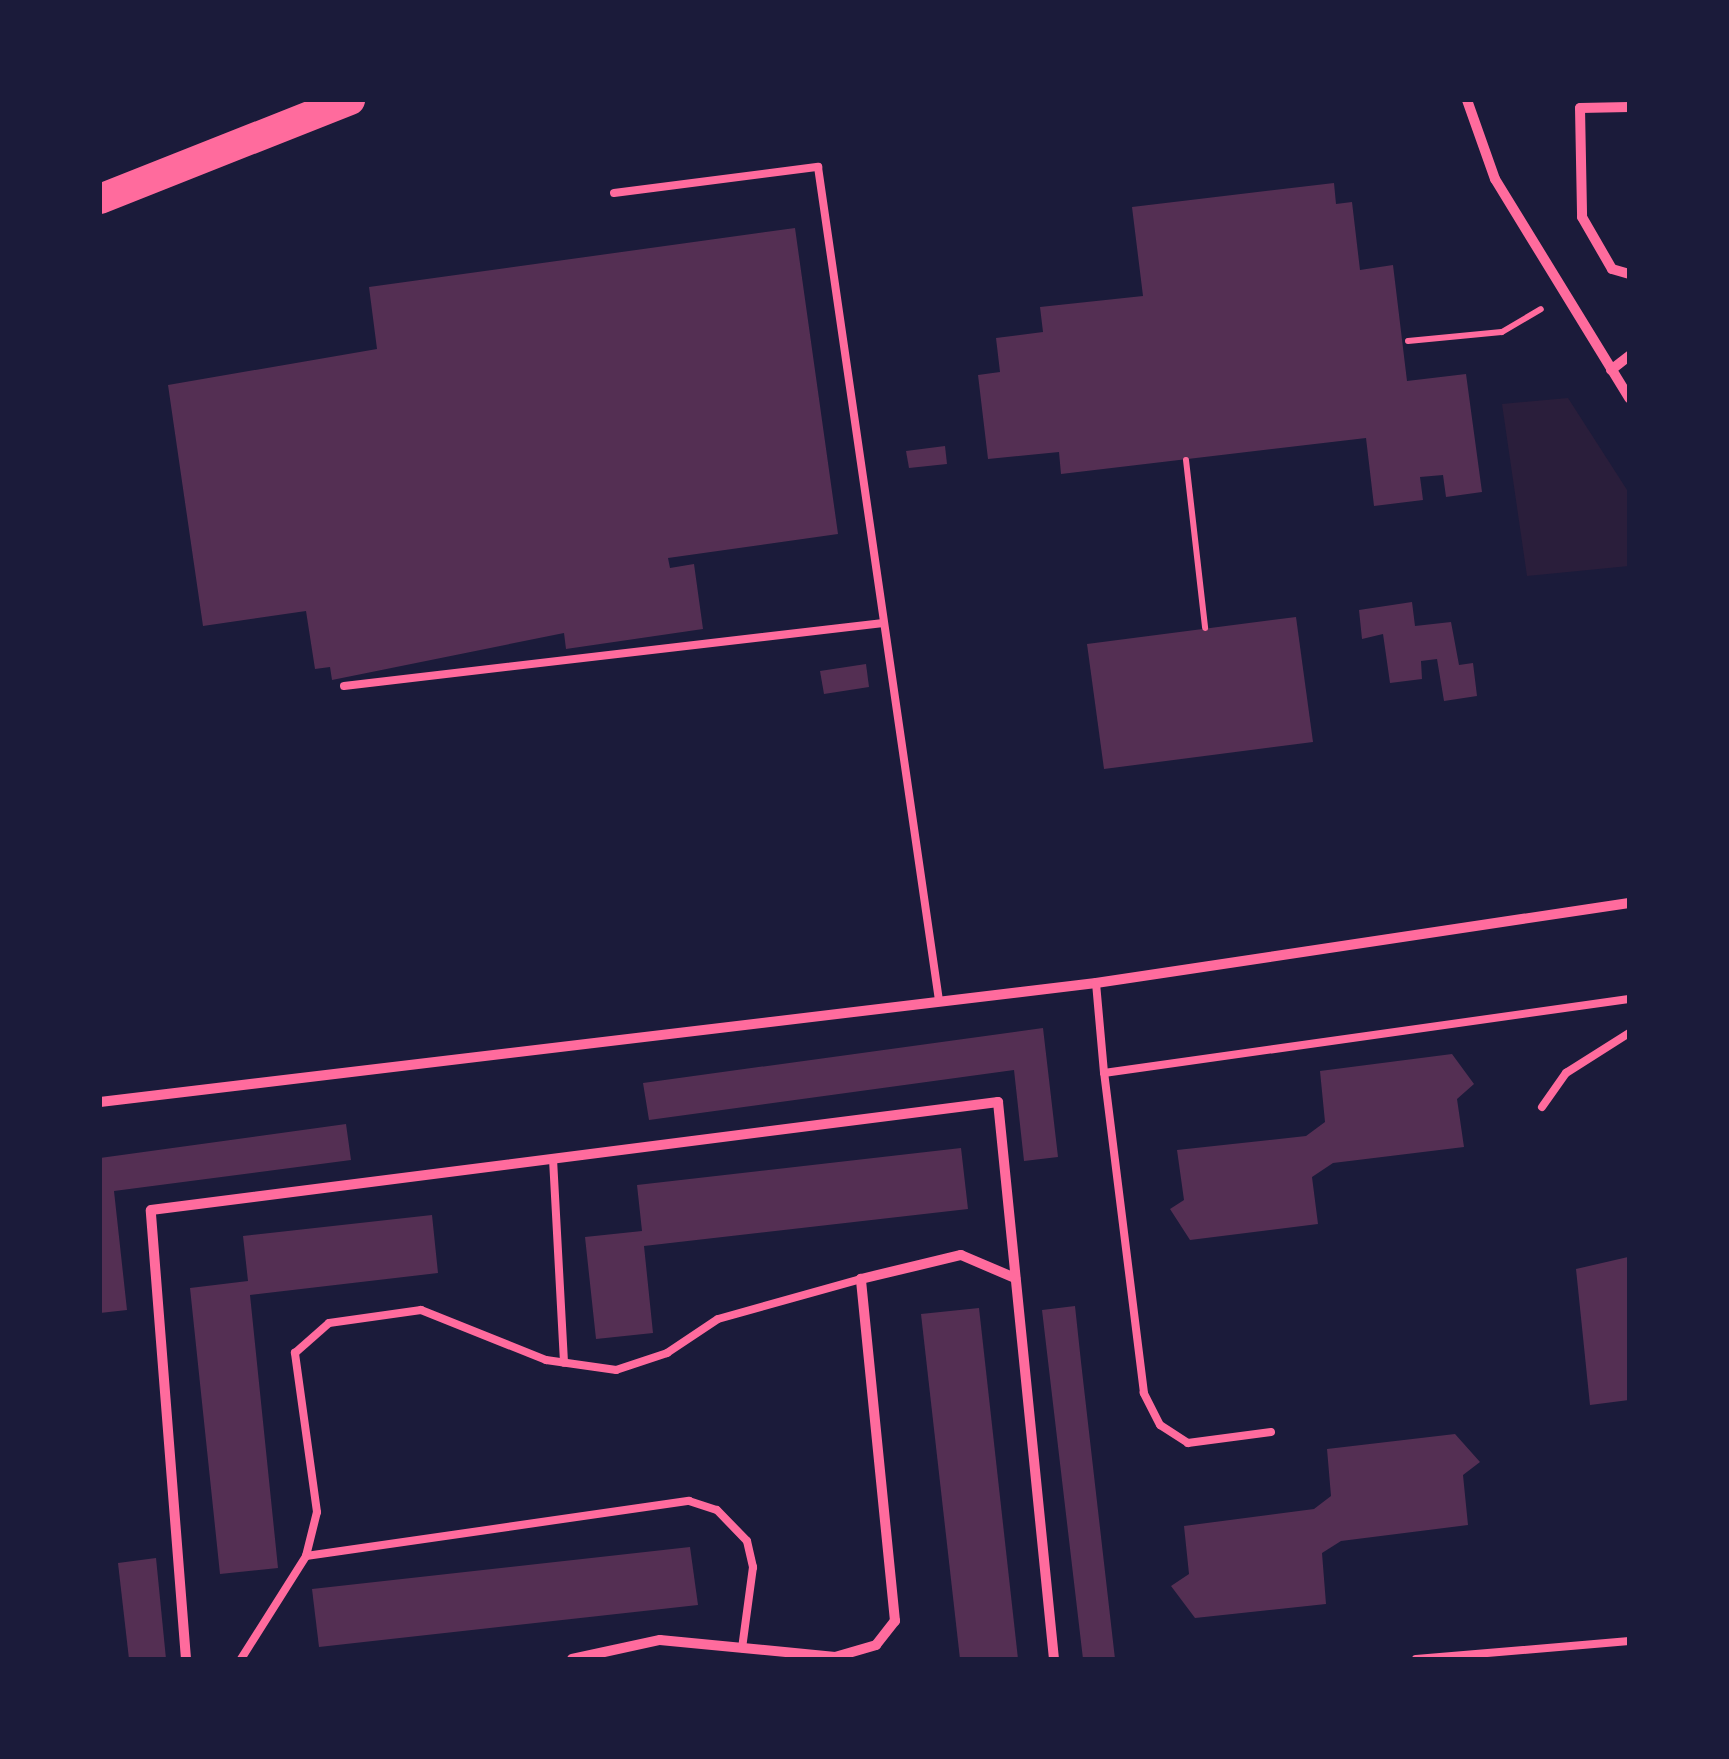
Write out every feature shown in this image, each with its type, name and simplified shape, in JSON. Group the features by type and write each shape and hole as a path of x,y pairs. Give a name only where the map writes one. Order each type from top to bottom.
{"highway":[{"path":"100,199 350,100"}],"street":[{"path":"1467,100 1495,179 1629,398"},
{"path":"1629,108 1580,108 1582,217 1612,270 1629,274"},
{"path":"1611,370 1629,356"},
{"path":"100,1102 1096,982 1629,903"},
{"path":"186,1659 151,1210 998,1102 1054,1659"},
{"path":"572,1659 660,1640 835,1657 876,1645 895,1621 861,1280 961,1255 1015,1278"}],"lane":[{"path":"614,193 818,168 938,1001"},
{"path":"344,686 884,622"},
{"path":"1096,982 1144,1393 1160,1426 1188,1443 1272,1432"},
{"path":"1104,1073 1629,1000"},
{"path":"1542,1107 1566,1073 1629,1033"},
{"path":"552,1159 564,1363"},
{"path":"241,1659 306,1556 317,1512 295,1353 304,1338 374,1311 421,1310 564,1363 616,1370 667,1353 718,1319 861,1280"},
{"path":"306,1556 689,1500 717,1510 747,1541 754,1567 742,1648"},
{"path":"1416,1659 1629,1641"}],"path":[{"path":"1408,341 1502,332 1542,308"},
{"path":"1186,460 1205,628"}],"shaded area":[{"path":"1568,398 1629,493 1629,566 1527,576 1502,404"}],"building":[{"path":"1334,183 1336,204 1352,202 1360,270 1393,265 1407,381 1466,374 1482,492 1446,497 1443,475 1420,477 1423,500 1374,506 1366,438 1061,474 1059,452 988,459 978,375 1000,372 996,338 1043,332 1040,307 1143,296 1132,207"},
{"path":"795,228 838,534 668,558 670,568 694,564 703,629 566,649 564,633 332,680 330,667 315,669 306,611 203,626 168,385 377,349 369,287"},
{"path":"945,446 947,464 909,468 906,451"},
{"path":"1412,602 1415,626 1451,622 1459,665 1473,663 1477,696 1444,701 1437,659 1421,661 1422,679 1390,683 1383,634 1362,639 1359,610"},
{"path":"1296,617 1313,742 1104,769 1087,644"},
{"path":"866,664 869,687 824,694 820,671"},
{"path":"1043,1028 1058,1157 1024,1161 1014,1070 649,1120 643,1083"},
{"path":"1452,1054 1474,1084 1457,1099 1464,1147 1333,1163 1312,1177 1318,1224 1190,1240 1170,1209 1184,1200 1177,1150 1306,1136 1325,1122 1320,1071"},
{"path":"346,1124 351,1160 114,1191 127,1310 100,1313 100,1158"},
{"path":"961,1148 968,1209 644,1246 653,1333 596,1339 585,1237 642,1231 637,1185"},
{"path":"432,1215 438,1273 250,1295 278,1568 220,1574 190,1288 248,1281 243,1236"},
{"path":"1628,1257 1629,1400 1590,1405 1576,1269"},
{"path":"1075,1306 1115,1659 1083,1659 1042,1310"},
{"path":"979,1308 1018,1659 960,1659 921,1314"},
{"path":"1455,1434 1480,1462 1463,1475 1468,1525 1341,1541 1322,1553 1326,1604 1195,1618 1171,1586 1189,1574 1184,1526 1314,1509 1331,1496 1327,1449"},
{"path":"690,1547 698,1605 319,1647 312,1589"},
{"path":"156,1558 166,1659 129,1659 118,1563"}]}
